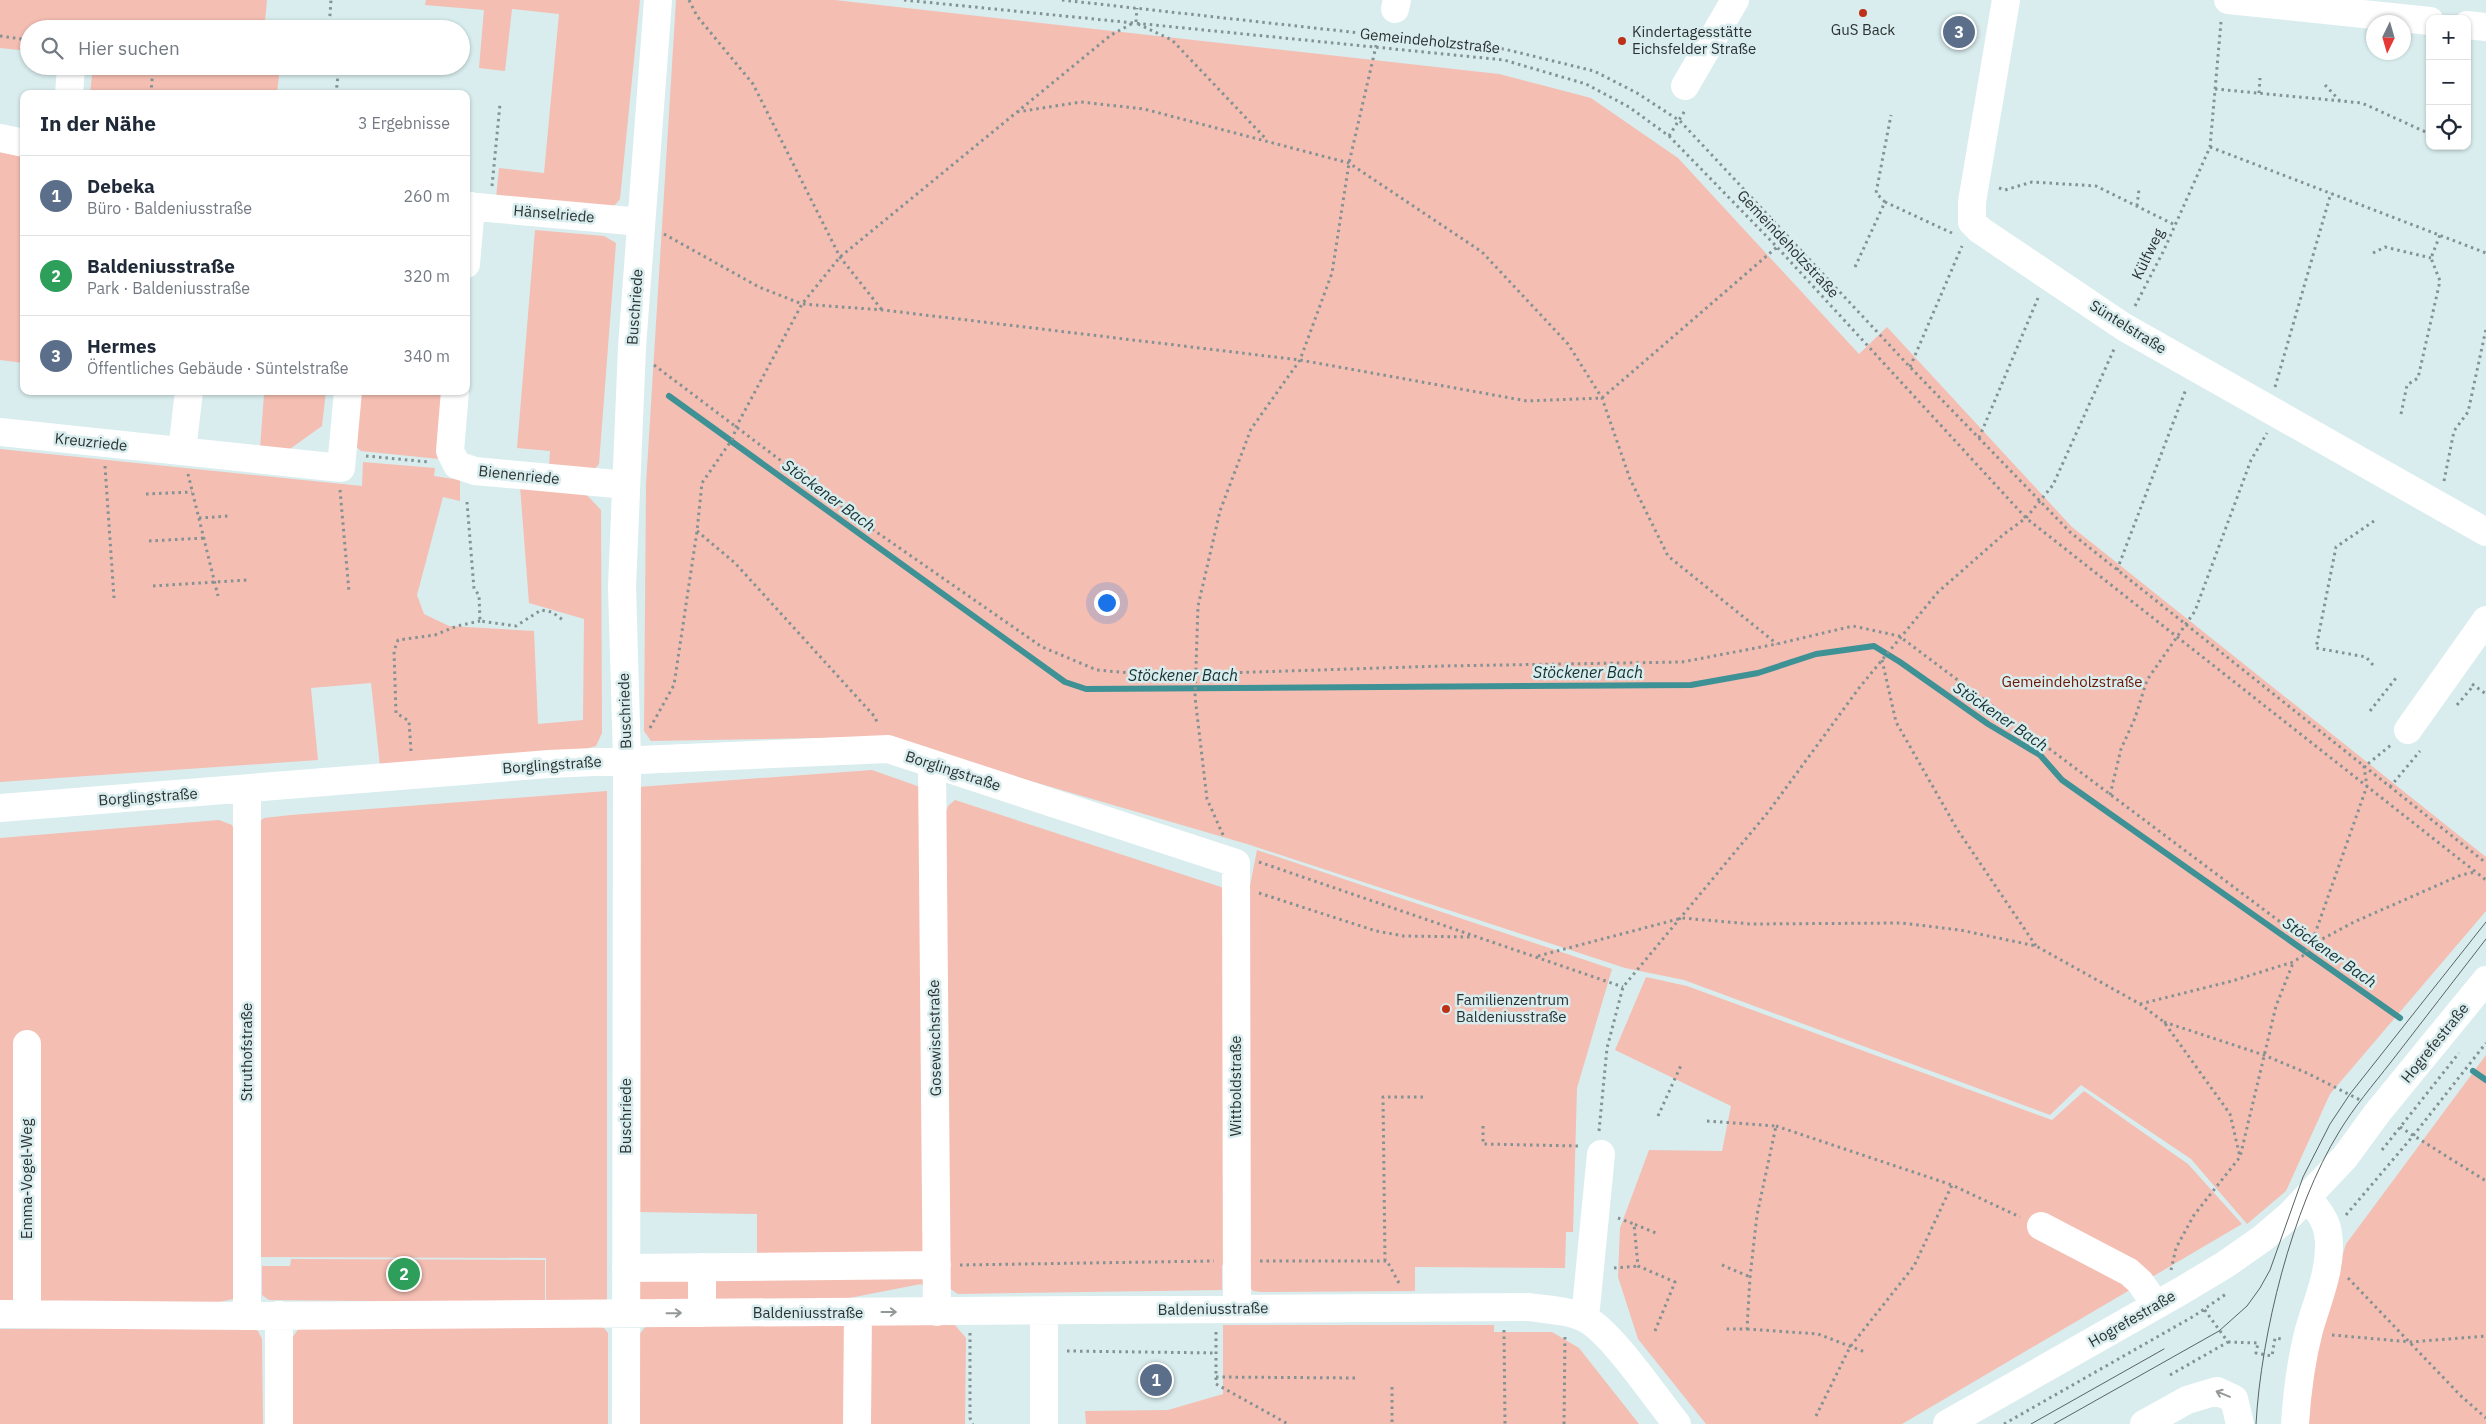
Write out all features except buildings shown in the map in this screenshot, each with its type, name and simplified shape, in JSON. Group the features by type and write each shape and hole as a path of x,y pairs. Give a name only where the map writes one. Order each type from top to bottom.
{"street":[{"name":"Buschriede","path":"626,1424 627,759 622,586 632,348 658,0"},
{"path":"1685,86 1735,0"},
{"path":"1969,230 2006,0"},
{"path":"2225,10 2392,8 2426,20"},
{"path":"2471,25 2486,26"},
{"path":"0,138 20,142"},
{"name":"Hänselriede","path":"476,207 641,222"},
{"path":"470,241 476,207"},
{"name":"Süntelstraße","path":"1969,230 1980,230 2124,327 2486,532"},
{"path":"182,451 189,395"},
{"path":"342,461 348,395"},
{"name":"Bienenriede","path":"455,395 450,451 458,465 475,471 626,485"},
{"name":"Kreuzriede","path":"0,432 182,451 342,461"},
{"path":"2408,730 2486,620"},
{"name":"Borglingstraße","path":"0,808 627,759 888,749 1236,874"},
{"name":"Gosewischstraße","path":"932,764 938,1312"},
{"name":"Struthofstraße","path":"247,789 247,1316"},
{"name":"Wittboldstraße","path":"1226,1308 1236,1261 1236,874"},
{"name":"Hogrefestraße","path":"1946,1424 2181,1291 2226,1264 2263,1238 2307,1197 2345,1157 2378,1112 2486,980"},
{"name":"Emma-Vogel-Weg","path":"26,1044 27,1314"},
{"path":"1575,1315 1601,1150"},
{"path":"2295,1424 2298,1376 2330,1260 2328,1232 2323,1218 2307,1197"},
{"path":"2041,1226 2129,1272 2140,1282 2156,1305"},
{"path":"626,1268 937,1265"},
{"path":"702,1267 702,1313"},
{"name":"Baldeniusstraße","path":"0,1314 278,1316 1044,1312 1226,1308 1529,1307 1575,1315 1604,1332 1677,1424"},
{"path":"857,1424 858,1312"},
{"path":"1044,1312 1044,1424"},
{"path":"278,1316 278,1424"},
{"path":"2144,1424 2187,1400 2217,1391 2234,1399 2240,1424"}],"path":[{"path":"329,20 331,0"},
{"path":"689,0 697,16 753,84 840,257 882,310"},
{"name":"Gemeindeholzstraße","path":"904,0 1504,60 1586,84 1629,107 1669,136 1776,246 2026,518 2486,880"},
{"path":"1062,0 1504,49 1594,71 1637,93 1680,121 1910,367 2071,533 2486,863"},
{"path":"1136,22 1137,8"},
{"name":"Külfweg","path":"1623,987 1768,812 1899,636 1938,592 2004,534 2026,518 2053,485 2124,327 2175,225 2210,147 2225,10"},
{"path":"627,759 645,738 674,685 697,530 702,483 733,438 736,427 802,304 840,257 1111,35 1136,22"},
{"path":"1136,22 1172,40 1267,140"},
{"path":"0,36 20,39"},
{"path":"1376,47 1349,163 1332,273 1300,360 1250,429 1220,511 1198,606 1194,697 1207,798 1236,874 1376,931 1427,937 1475,937"},
{"path":"151,90 152,75"},
{"path":"336,90 338,75"},
{"path":"2259,93 2260,78"},
{"path":"2324,85 2340,101"},
{"path":"1669,136 1690,102 1685,86"},
{"path":"2215,89 2362,103 2426,132"},
{"path":"1017,112 1081,102 1144,109 1349,163 1482,252 1568,344 1602,398 1630,479 1668,556 1777,644"},
{"path":"476,207 500,104"},
{"path":"1891,115 1876,193 1884,202 1969,230 1910,367"},
{"path":"2210,147 2486,253"},
{"path":"1975,184 2005,190 2032,182 2096,186 2175,225"},
{"path":"2137,206 2139,189"},
{"path":"2110,795 2121,749 2135,718 2147,680 2195,610 2251,460 2277,415 2273,395 2331,194"},
{"path":"1855,267 1884,202"},
{"path":"641,222 759,286 802,304 882,310 1300,360 1527,401 1602,398 1776,246 1789,239"},
{"path":"2401,414 2406,385 2418,378 2440,280 2431,258 2440,235"},
{"path":"2373,253 2385,247 2431,258"},
{"path":"1979,438 2048,277"},
{"path":"2438,506 2454,431 2468,412 2486,329"},
{"path":"632,348 865,524 1042,647 1097,670 1142,674 1195,674 1682,662 1777,644 1853,626 1899,636 2311,945"},
{"path":"2117,570 2176,412 2195,368"},
{"path":"104,443 114,598"},
{"path":"182,451 218,596"},
{"path":"349,592 339,483 342,461 458,465"},
{"path":"146,494 192,492"},
{"path":"467,502 474,589 479,595 480,621"},
{"path":"199,518 229,516"},
{"path":"2372,665 2366,657 2316,648 2336,547 2374,521"},
{"path":"697,530 735,563 876,717 888,749"},
{"path":"149,541 204,538"},
{"path":"153,586 247,580"},
{"path":"413,776 409,721 396,713 394,651 398,640 435,635 457,626 480,621 516,626 541,610 552,612 563,620"},
{"path":"1882,659 1896,722 1957,829 2036,946"},
{"path":"2370,711 2396,678"},
{"path":"2364,767 2408,730"},
{"path":"2140,1004 2215,986 2293,962 2304,955 2311,945 2367,786 2364,767"},
{"path":"1236,874 1259,862 1623,987 1607,1048 1599,1124 1601,1150 1482,1144 1483,1126"},
{"path":"2311,945 2354,922 2445,882 2476,872"},
{"path":"1536,957 1682,918 1751,924 1901,923 1960,930 2036,946 2140,1004 2164,1022 2230,1114 2240,1157"},
{"path":"2181,1291 2170,1274 2176,1248 2194,1215 2240,1157 2276,1006 2293,962"},
{"path":"2164,1022 2264,1054 2335,1088"},
{"path":"2328,1232 2350,1210 2413,1136 2486,1043"},
{"path":"2378,1155 2462,1050"},
{"path":"1658,1116 1682,1063"},
{"path":"1384,1261 1383,1097 1427,1097"},
{"path":"1707,1121 1776,1126 1952,1185 2041,1226"},
{"path":"1747,1328 1750,1277 1757,1215 1776,1126"},
{"path":"2401,1128 2486,1181"},
{"path":"1816,1416 1850,1347 1914,1266 1952,1185"},
{"path":"1655,1331 1675,1282 1638,1266 1634,1224 1656,1233"},
{"path":"2330,1260 2461,1396 2486,1418"},
{"path":"937,1265 1387,1261 1412,1308"},
{"path":"1722,1265 1750,1277"},
{"path":"1504,1307 1505,1424"},
{"path":"1226,1308 1216,1353 1216,1384 1288,1424"},
{"path":"2204,1309 2228,1342"},
{"path":"970,1312 970,1418 973,1424"},
{"path":"1564,1424 1575,1315"},
{"path":"1724,1329 1747,1328 1818,1334 1866,1352"},
{"path":"2170,1375 2228,1342 2258,1343 2256,1353 2272,1356 2275,1338 2344,1337 2411,1342 2486,1336"},
{"path":"1044,1351 1216,1353"},
{"path":"1216,1376 1359,1378"},
{"path":"1392,1387 1392,1424"}],"green space":[{"path":"0,0 267,0 265,20 20,20 20,50 0,48"},
{"path":"426,0 640,0 620,199 615,205 608,208 496,198 499,168 544,173 559,14 512,9 505,71 479,68 484,10 425,5"},
{"path":"676,0 835,0 1499,74 1591,98 1678,158 1859,354 1887,327 2072,527 2486,857 2486,911 2330,1094 2286,1191 2247,1224 2191,1159 2081,1085 2050,1115 1684,980 1625,968 1247,844 879,737 651,741 644,731 646,485"},
{"path":"92,75 279,75 277,90 90,90"},
{"path":"0,152 20,156 20,362 0,360"},
{"path":"535,230 604,236 616,243 599,464 592,472 549,468 550,451 517,448"},
{"path":"264,395 326,395 322,426 287,451 260,449"},
{"path":"354,395 445,395 439,459 361,451 352,443"},
{"path":"0,449 362,486 363,462 435,468 434,476 460,480 460,501 443,497 417,595 424,614 449,626 534,631 538,724 583,720 584,619 529,603 520,486 584,492 601,510 602,733 596,746 583,750 380,766 371,683 311,688 318,760 0,782"},
{"path":"872,770 923,788 924,1248 919,1255 757,1259 757,1214 638,1212 638,787"},
{"path":"607,791 607,1300 546,1306 546,1258 256,1257 259,822 264,818 291,815"},
{"path":"955,800 1221,887 1227,894 1228,1256 1222,1266 1222,1290 958,1294 949,1288 946,1280 946,812 948,806"},
{"path":"219,820 232,825 235,831 234,1299 219,1302 0,1302 0,838"},
{"path":"1257,850 1612,969 1577,1088 1573,1232 1566,1232 1565,1268 1415,1267 1415,1291 1261,1292 1253,1291 1248,1285 1247,901"},
{"path":"1646,977 1687,986 2052,1120 2084,1091 2188,1164 2242,1224 1902,1424 1706,1424 1638,1339 1618,1277 1620,1228 1649,1150 1722,1151 1731,1106 1615,1050"},
{"path":"2486,1055 2486,1424 2308,1424 2316,1342 2346,1244"},
{"path":"291,1259 545,1260 545,1303 269,1300 262,1295 262,1266 290,1266"},
{"path":"924,1275 924,1287 921,1284 844,1299 639,1301 640,1277"},
{"path":"954,1324 966,1338 965,1424 639,1424 639,1335 645,1327"},
{"path":"1223,1325 1494,1325 1494,1332 1552,1332 1579,1348 1639,1424 1086,1424 1085,1411 1168,1410 1223,1394"},
{"path":"596,1326 604,1328 608,1333 608,1424 290,1424 290,1341 299,1328"},
{"path":"252,1328 258,1331 262,1339 263,1424 0,1424 0,1329"}],"waterway":[{"name":"Stöckener Bach","path":"669,396 730,440"},
{"name":"Stöckener Bach","path":"731,441 1065,682 1086,689 1691,685 1758,673 1816,654 1874,646 1988,724 2040,755 2062,780 2400,1018"},
{"name":"Stöckener Bach","path":"2473,1071 2486,1080"}],"tram line":[{"path":"2054,1424 2219,1331 2247,1306 2270,1270 2303,1177 2330,1124 2350,1094 2486,922"},
{"path":"2256,1424 2264,1351 2272,1312 2293,1234 2322,1163 2357,1105 2486,939"},
{"path":"2031,1424 2164,1349"}],"place":[{"name":"GuS Back","path":"1863,13"},
{"name":"Hermes","path":"1959,32"},
{"name":"Kindertagesstätte Eichsfelder Straße","path":"1622,41"},
{"name":"Familienzentrum Baldeniusstraße","path":"1446,1009"},
{"name":"Baldeniusstraße","path":"404,1274"},
{"name":"Debeka","path":"1156,1380"}]}
